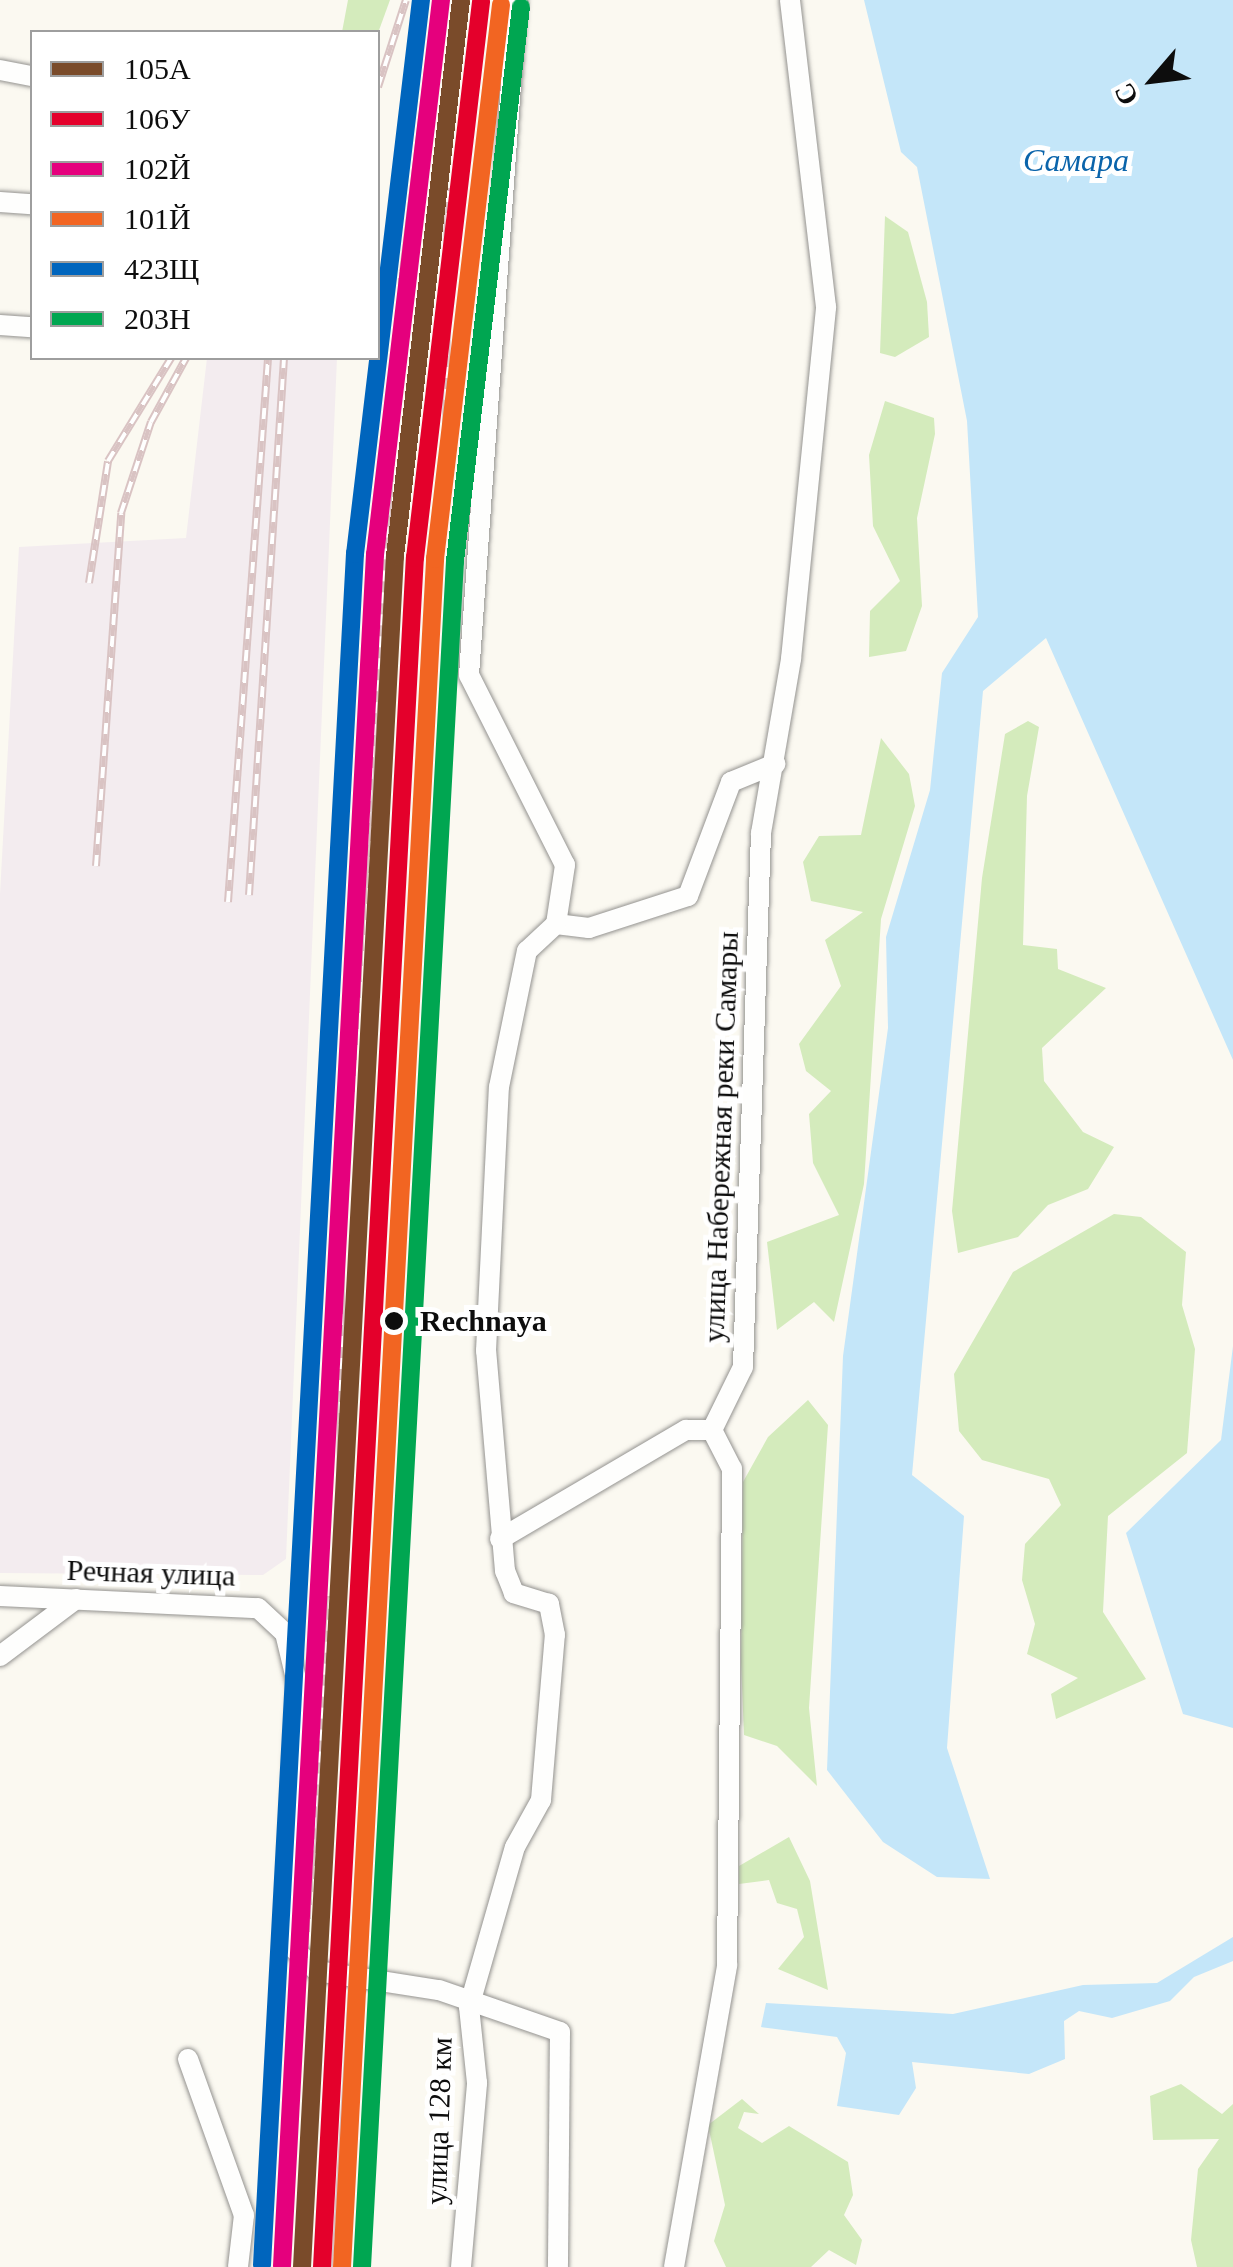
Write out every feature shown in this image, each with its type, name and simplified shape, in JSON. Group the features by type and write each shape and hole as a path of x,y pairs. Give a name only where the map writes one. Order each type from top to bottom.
{"street":[{"path":"517,0 469,674 566,865 556,924 527,951 499,1088 486,1351 500,1540 514,1593 549,1604 549,1763 469,2007 560,2032 558,2267"},
{"name":"улица Набережная реки Самары","path":"712,1430 743,1366 761,833 775,764 826,307 790,0"},
{"path":"0,70 30,76"},
{"path":"0,202 30,204"},
{"path":"0,325 30,327"},
{"path":"556,924 589,928 688,896 731,782 775,764"},
{"path":"500,1540 686,1430 712,1430 732,1470 727,1965 674,2267"},
{"name":"Речная улица","path":"0,1596 258,1608 285,1632 298,1688 286,1941 300,1962 326,1973"},
{"path":"0,1656 76,1599"},
{"name":"улица 128 км","path":"326,1973 439,1990 469,2007 476,2083 461,2267"},
{"path":"188,2059 244,2215 238,2267"}],"shaded area":[{"path":"207,360 337,360 286,1559 263,1575 0,1573 0,894 19,547 186,538"}],"green space":[{"path":"348,0 390,0 379,30 342,30"},
{"path":"885,216 908,232 927,302 929,337 895,357 880,353"},
{"path":"885,401 934,418 935,434 917,518 922,606 906,651 869,657 870,611 900,581 873,526 869,455"},
{"path":"1028,721 1039,727 1027,796 1023,945 1057,949 1058,969 1106,988 1042,1048 1044,1081 1083,1132 1114,1147 1088,1189 1048,1205 1018,1237 958,1253 952,1211 982,878 1005,734"},
{"path":"881,738 909,774 915,806 881,919 864,1184 834,1322 814,1302 777,1330 767,1242 839,1215 813,1163 809,1114 831,1091 806,1071 799,1044 841,986 825,940 863,912 811,901 803,862 819,836 861,835"},
{"path":"1114,1214 1141,1217 1186,1252 1182,1305 1195,1349 1187,1453 1108,1516 1103,1612 1146,1679 1056,1719 1051,1694 1078,1678 1027,1654 1035,1624 1022,1580 1025,1544 1061,1505 1049,1479 982,1460 959,1431 954,1374 1013,1272"},
{"path":"808,1400 828,1425 809,1708 817,1786 777,1746 744,1735 741,1662 743,1482 768,1437"},
{"path":"789,1837 810,1881 828,1990 778,1969 804,1937 797,1909 777,1903 769,1880 739,1884 739,1866"},
{"path":"1181,2084 1222,2114 1233,2104 1233,2267 1197,2267 1191,2240 1198,2169 1219,2139 1153,2140 1150,2096"},
{"path":"742,2099 759,2114 744,2112 738,2128 762,2143 789,2126 848,2162 853,2195 844,2215 862,2240 856,2265 829,2250 811,2267 726,2267 714,2241 725,2205 708,2125"}],"water":[{"name":"Самара","path":"864,0 1233,0 1233,1060 1046,638 983,691 912,1475 964,1516 947,1748 990,1879 937,1877 883,1842 827,1770 843,1356 888,1028 886,937 930,790 942,673 978,617 967,421 917,167 901,152"},
{"path":"1233,1346 1233,1728 1183,1714 1126,1533 1221,1440"},
{"path":"1233,1937 1233,1961 1194,1977 1170,2001 1112,2018 1079,2011 1064,2021 1065,2059 1029,2074 912,2062 916,2088 899,2115 837,2106 846,2053 837,2037 761,2027 766,2003 953,2014 1083,1985 1157,1983"}],"railway":[{"path":"380,81 406,0"},
{"path":"340,1611 341,1240 403,272 437,0"},
{"path":"335,2267 446,444 448,188"},
{"path":"89,583 108,461 170,360"},
{"path":"96,866 121,513 151,422 185,360"},
{"path":"228,902 268,360"},
{"path":"249,895 284,360"},
{"path":"280,2267 331,1596"}],"transit line":[{"name":"423Щ","path":"380,344 421,0"},
{"name":"102Й","path":"282,2266 375,555 441,0"},
{"name":"105А","path":"302,2267 395,556 461,0"},
{"name":"106У","path":"322,2267 415,558 481,2"},
{"name":"101Й","path":"342,2267 435,559 501,5"},
{"name":"203Н","path":"362,2267 455,561 521,7"},
{"name":"423Щ","path":"262,2265 355,554 378,360"}],"place":[{"name":"Rechnaya","path":"394,1321"}]}
